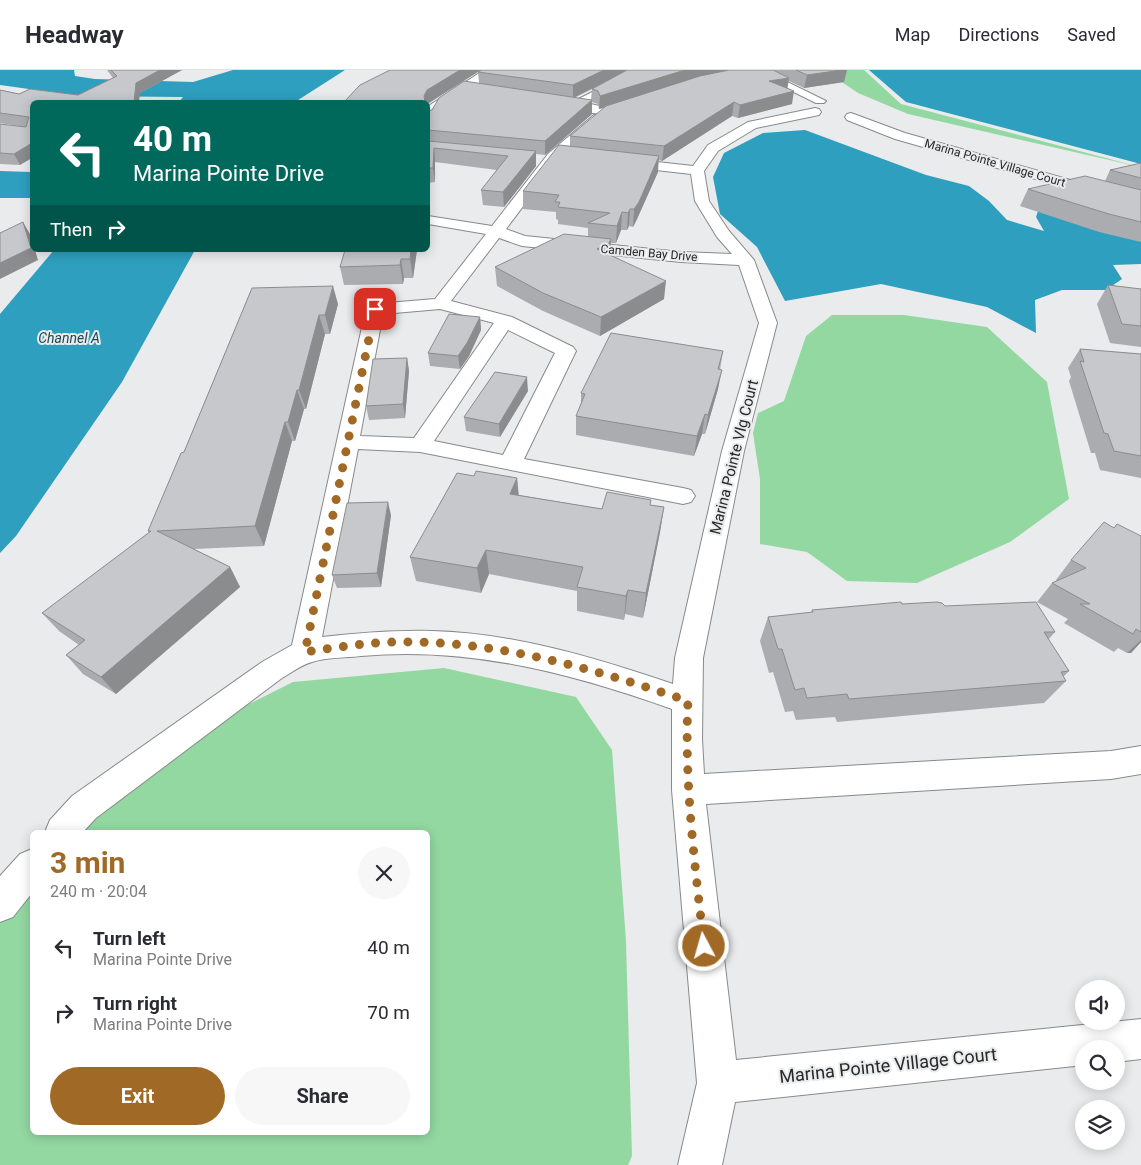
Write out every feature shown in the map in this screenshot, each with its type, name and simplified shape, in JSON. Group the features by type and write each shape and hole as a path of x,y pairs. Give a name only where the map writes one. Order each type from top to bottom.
{"street":[{"path":"430,116 434,108 484,74 494,70"},
{"path":"754,70 820,110"},
{"path":"440,304 553,158 601,115 610,112 570,103 632,72"},
{"path":"463,88 482,91"},
{"path":"746,260 723,234 702,201 697,171 713,148 752,125 820,110 833,100"},
{"name":"Marina Pointe Village Court","path":"850,113 900,136 1141,205"},
{"path":"532,159 575,157"},
{"path":"603,160 697,171"},
{"name":"Camden Bay Drive","path":"430,220 497,231 522,241 681,257 746,260"},
{"name":"Marina Pointe Vlg Court","path":"718,1083 688,790 686,739 689,658 733,451 768,323 746,260"},
{"path":"305,652 375,309 440,304 473,310 505,321 566,351 510,464"},
{"path":"420,445 505,321"},
{"path":"348,442 420,445 510,464 683,496"},
{"path":"64,830 84,808 272,670 305,652 362,644 411,642 477,646 539,657 608,673 688,701"},
{"path":"688,790 1111,765 1141,760"},
{"path":"0,904 30,868"},
{"name":"Marina Pointe Village Court","path":"718,1083 1141,1039"},
{"path":"700,1165 718,1083"}],"green space":[{"path":"824,70 864,70 901,104 1140,167 908,114 858,93"},
{"path":"832,315 904,315 987,327 1047,382 1069,499 1010,542 917,583 847,581 807,552 760,544 760,479 753,433 758,413 784,401 806,336"},
{"path":"444,668 576,697 612,750 626,941 632,1156 628,1165 0,1165 0,901 30,867 30,1135 430,1135 430,830 64,830 119,769 293,682"}],"water":[{"path":"0,70 74,70 75,76 95,79 193,82 233,70 345,70 298,100 181,100 183,97 79,96 0,85"},
{"path":"869,70 1141,70 1141,164 906,102"},
{"path":"805,130 926,175 969,186 989,201 1007,220 1044,231 1036,217 1038,211 1141,235 1141,264 1113,265 1122,279 1106,290 1062,290 1035,300 1036,333 987,307 881,284 785,301 757,247 720,214 713,177 724,153 763,133"},
{"path":"0,171 30,172 30,198 0,198"},
{"name":"Channel A","path":"52,252 194,252 122,382 16,536 0,553 0,314"}],"building":[{"path":"111,70 160,70 136,83 134,100 30,100 30,144 14,154 0,153 0,124 26,127 29,117 0,113 0,90 19,94 30,89 78,95 117,76"},
{"path":"390,70 460,70 427,90 424,96 425,100 346,100 360,85"},
{"path":"482,70 604,70 573,85 478,72"},
{"path":"627,70 685,70 600,96 598,91 592,89"},
{"path":"729,70 773,70 789,78 769,81 794,91 740,105 734,102 664,146 570,136 606,106 700,76"},
{"path":"796,70 842,70 807,75"},
{"path":"464,81 592,100 545,141 430,130 430,110 439,98"},
{"path":"430,141 536,151 503,192 481,190 508,156 434,148 433,168 430,168"},
{"path":"559,145 659,156 639,202 628,213 622,212 617,226 588,223 610,213 558,207 560,202 555,202 559,195 523,191"},
{"path":"1141,163 1141,178 1110,170"},
{"path":"1085,176 1141,190 1141,222 1028,189"},
{"path":"23,222 30,248 0,263 0,233"},
{"path":"564,234 611,239 609,243 597,249 666,281 601,317 543,293 495,267"},
{"path":"344,252 411,252 410,259 401,259 400,265 340,267"},
{"path":"1108,285 1141,289 1141,326 1122,324"},
{"path":"333,286 325,315 319,315 299,390 297,390 288,422 285,422 255,526 157,531 230,567 101,677 66,655 85,640 42,613 151,531 148,531 181,453 184,452 252,288"},
{"path":"449,314 480,317 458,356 428,353"},
{"path":"611,333 723,351 718,369 722,370 708,415 705,414 697,436 576,416 585,394 581,393"},
{"path":"1080,349 1141,354 1141,456 1114,451 1108,434 1104,433 1080,361 1084,362"},
{"path":"407,358 403,404 366,406 373,359"},
{"path":"495,372 527,377 499,424 464,417"},
{"path":"476,471 517,478 510,494 602,509 607,492 651,500 650,505 664,507 646,593 628,590 626,596 577,587 583,567 486,550 477,568 410,557 457,473 474,476"},
{"path":"388,502 377,573 332,575 347,503"},
{"path":"1104,522 1114,528 1117,524 1141,536 1141,632 1136,629 1133,634 1080,604 1090,604 1052,583 1086,568 1071,560"},
{"path":"901,602 902,604 937,602 945,606 1036,602 1055,632 1044,632 1069,671 1061,672 1066,681 849,699 847,694 807,698 804,688 795,690 782,649 778,649 768,617 813,612 812,610"}],"route":[{"path":"375,309 305,652 362,644 411,642 477,646 539,657 608,673 688,701 686,739 688,790 704,946"}]}
